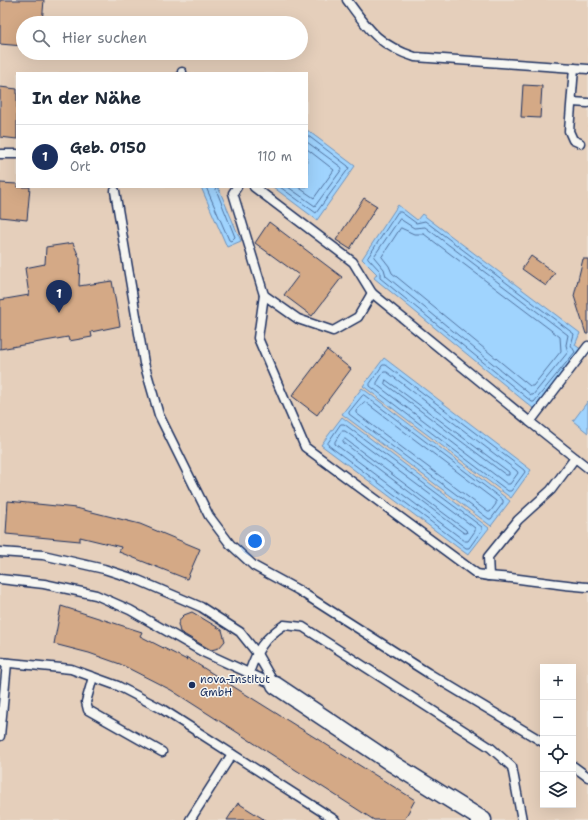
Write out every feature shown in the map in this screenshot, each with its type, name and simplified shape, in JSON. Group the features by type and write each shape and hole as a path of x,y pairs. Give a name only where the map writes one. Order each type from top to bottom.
{"street":[{"path":"275,685 393,764 483,820"}],"lane":[{"path":"347,0 370,32 399,52 416,57 588,69"},
{"path":"574,68 569,131 573,140 580,143"},
{"path":"572,102 588,103"},
{"path":"0,154 16,154"},
{"path":"236,188 233,192 264,295 258,338 305,447 477,574 588,587"},
{"path":"255,188 353,262 372,293 588,468"},
{"path":"115,191 144,363 159,415 209,516 226,538 254,566 298,590 428,673 540,740"},
{"path":"264,295 298,318 333,331 358,316 372,293"},
{"path":"530,422 588,346"},
{"path":"489,576 488,557 518,520 551,490 575,458"},
{"path":"0,552 43,555 104,569 138,580 201,607 240,632 256,652 275,685"},
{"path":"0,579 44,584 96,596 130,610 202,652 275,685"},
{"path":"249,673 256,652 272,633 284,625 303,627 491,748 512,767 522,820"},
{"path":"0,736 4,663 71,669 118,686 162,709 335,820"},
{"path":"93,677 86,702 88,710 162,752"},
{"path":"190,820 232,754"},
{"path":"576,768 588,777"}],"shaded area":[{"path":"0,0 588,0 588,820 0,820"}],"water":[{"path":"308,131 355,166 317,220 274,188 308,188"},
{"path":"201,188 218,188 241,241 227,247"},
{"path":"398,205 417,220 422,214 580,333 575,345 582,350 534,409 374,278 377,274 362,259"},
{"path":"384,358 531,470 511,498 363,386"},
{"path":"362,388 510,501 491,526 342,414"},
{"path":"588,401 588,433 573,421"},
{"path":"342,417 489,528 468,555 321,445"}],"building":[{"path":"0,0 44,0 43,16 16,16 16,45 0,44"},
{"path":"523,85 542,86 540,118 521,117"},
{"path":"0,87 16,89 16,139 0,137"},
{"path":"0,183 16,184 16,188 30,188 27,220 0,217"},
{"path":"364,198 377,206 350,249 336,240"},
{"path":"269,222 342,277 312,316 284,295 299,275 255,243"},
{"path":"73,243 80,259 79,286 112,281 120,326 91,332 92,337 69,341 68,337 0,349 0,300 29,295 25,268 45,264 46,247"},
{"path":"531,256 555,273 546,286 522,269"},
{"path":"583,259 588,259 588,334 586,334 574,296"},
{"path":"327,350 351,369 317,415 292,396"},
{"path":"8,501 76,508 140,524 200,549 187,579 119,552 121,547 80,537 80,541 6,534"},
{"path":"61,606 142,632 140,636 187,660 186,657 415,800 404,820 374,820 171,690 120,664 89,653 54,644"},
{"path":"192,612 222,630 225,641 219,648 211,650 180,632 178,624 181,618"},
{"path":"238,803 265,820 227,820"}],"place":[{"name":"Geb. 0150","path":"59,313"},
{"name":"nova-Institut GmbH","path":"192,685"}]}
